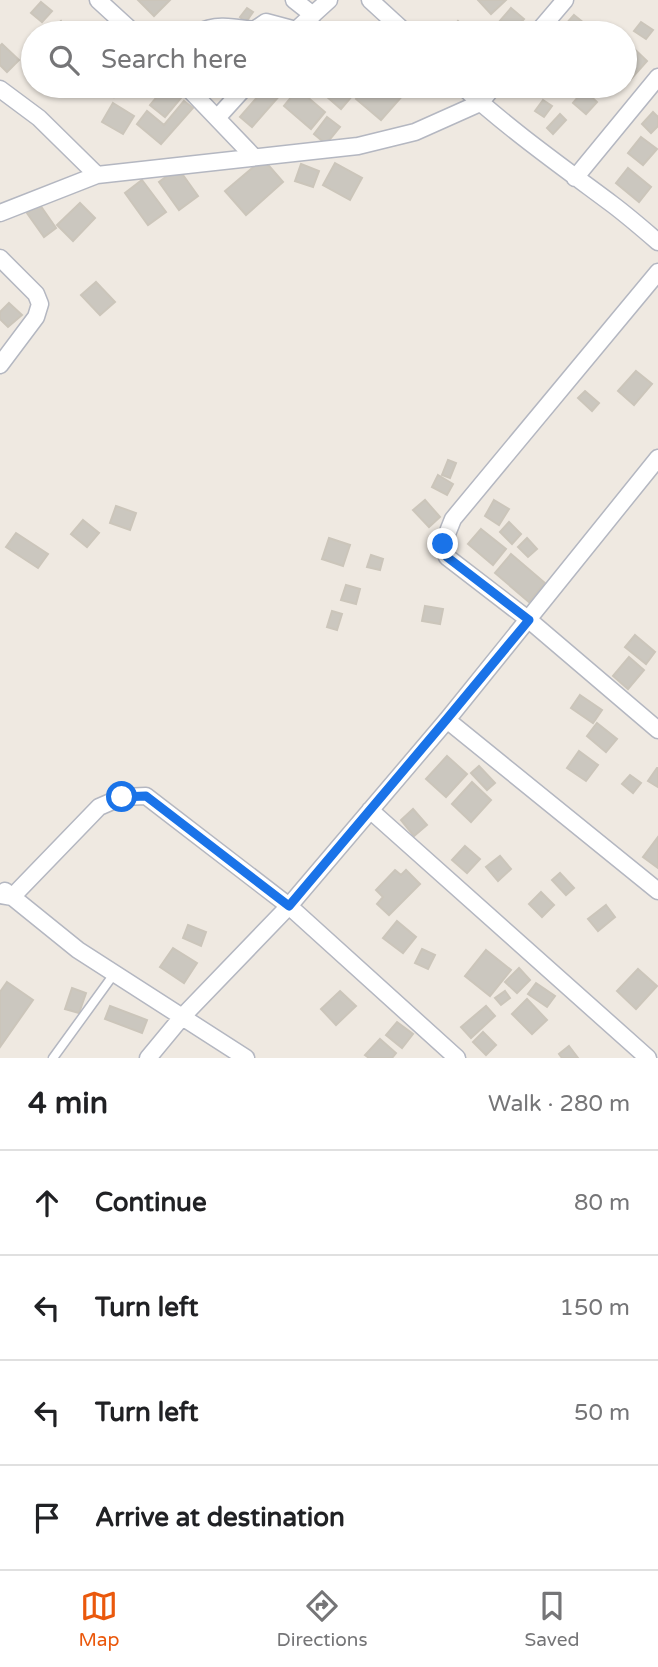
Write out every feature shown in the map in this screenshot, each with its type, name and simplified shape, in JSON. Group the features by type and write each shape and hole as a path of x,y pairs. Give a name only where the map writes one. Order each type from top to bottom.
{"street":[{"path":"99,0 121,21"},
{"path":"295,0 313,15"},
{"path":"307,21 329,0"},
{"path":"370,0 393,21"},
{"path":"545,21 557,3"},
{"path":"575,178 658,77"},
{"path":"0,89 38,118 97,175"},
{"path":"198,98 254,157"},
{"path":"217,118 235,98"},
{"path":"475,98 658,242"},
{"path":"0,214 97,175 358,146 415,132 480,103 484,98"},
{"path":"0,258 36,294 40,304 36,317 0,365"},
{"path":"658,272 453,519 443,544 447,557 529,620 658,730"},
{"path":"148,1058 182,1017 289,906 529,620 658,458"},
{"path":"446,720 658,891"},
{"path":"246,1058 78,950 4,893 99,807 122,797 146,796 289,906 457,1058"},
{"path":"370,810 648,1058"}],"lane":[{"path":"53,1058 114,974"}],"building":[{"path":"138,0 170,0 154,16"},
{"path":"478,0 506,0 491,14"},
{"path":"41,2 52,11 43,21 31,13"},
{"path":"247,8 253,12 247,21 240,17"},
{"path":"511,8 524,19 522,21 500,21"},
{"path":"574,15 581,21 569,21"},
{"path":"641,22 653,30 646,39 637,33"},
{"path":"2,44 19,60 7,72 0,65"},
{"path":"637,51 647,61 637,72"},
{"path":"156,98 181,98 165,117 150,105"},
{"path":"257,98 277,98 252,127 240,117"},
{"path":"291,98 309,98 325,112 311,129 284,106"},
{"path":"328,98 350,98 341,109"},
{"path":"357,98 400,98 381,120"},
{"path":"577,98 593,98 597,102 586,114 573,103"},
{"path":"543,100 552,106 544,117 535,111"},
{"path":"184,101 193,108 161,144 137,124 147,111 164,125"},
{"path":"113,103 134,116 123,134 102,122"},
{"path":"653,112 658,117 658,126 651,133 642,124"},
{"path":"560,114 566,120 553,134 547,128"},
{"path":"327,117 340,127 326,144 314,134"},
{"path":"641,137 657,149 643,165 628,153"},
{"path":"263,159 283,182 246,215 225,191"},
{"path":"335,163 362,178 350,200 323,185"},
{"path":"301,164 319,171 313,187 295,181"},
{"path":"178,168 198,196 179,210 159,182"},
{"path":"628,168 651,187 639,202 616,183"},
{"path":"142,180 166,212 148,225 125,193"},
{"path":"80,203 95,218 73,241 57,225"},
{"path":"40,205 56,228 44,237 27,213"},
{"path":"96,282 115,302 100,315 81,295"},
{"path":"9,303 22,315 8,327 0,319 0,312"},
{"path":"636,371 652,384 634,405 618,391"},
{"path":"585,391 599,403 592,411 578,398"},
{"path":"448,460 456,463 450,478 442,475"},
{"path":"438,475 453,484 447,495 432,487"},
{"path":"425,500 440,517 429,527 413,510"},
{"path":"494,500 509,509 499,525 485,516"},
{"path":"116,506 136,513 130,530 110,523"},
{"path":"83,520 99,533 87,547 71,534"},
{"path":"509,522 521,534 512,544 500,532"},
{"path":"481,529 506,549 493,565 468,544"},
{"path":"16,533 48,554 38,568 6,547"},
{"path":"329,538 350,545 343,566 322,559"},
{"path":"527,538 537,549 528,557 518,547"},
{"path":"511,554 545,583 529,602 495,573"},
{"path":"371,555 383,559 380,570 367,567"},
{"path":"346,585 360,589 356,604 341,600"},
{"path":"425,606 443,609 440,624 422,621"},
{"path":"332,611 342,614 337,630 327,627"},
{"path":"635,635 655,652 646,664 625,647"},
{"path":"629,657 644,670 628,689 613,676"},
{"path":"580,695 602,710 593,723 571,708"},
{"path":"597,723 617,739 606,752 587,736"},
{"path":"579,751 598,765 586,781 567,768"},
{"path":"447,756 467,774 446,797 426,779"},
{"path":"479,766 495,783 487,790 471,773"},
{"path":"658,768 658,787 648,781"},
{"path":"630,775 641,783 633,793 622,784"},
{"path":"472,782 491,800 471,822 452,804"},
{"path":"413,809 427,825 414,836 401,820"},
{"path":"658,837 658,868 643,857"},
{"path":"465,846 480,859 467,873 452,860"},
{"path":"500,856 511,869 498,881 486,867"},
{"path":"395,870 401,875 406,870 420,884 389,915 377,904 383,897 376,890"},
{"path":"560,873 574,888 566,895 552,880"},
{"path":"541,892 554,905 542,917 529,904"},
{"path":"606,905 615,917 598,931 588,919"},
{"path":"397,921 416,937 403,953 383,938"},
{"path":"188,925 206,932 201,946 183,938"},
{"path":"173,948 197,963 184,983 160,967"},
{"path":"422,949 435,955 428,969 415,963"},
{"path":"486,950 511,970 490,996 465,976"},
{"path":"519,968 530,980 517,993 505,982"},
{"path":"638,969 657,986 636,1009 617,991"},
{"path":"7,982 33,1000 0,1047 0,992"},
{"path":"536,983 555,996 547,1007 528,994"},
{"path":"72,988 86,993 79,1013 65,1009"},
{"path":"340,991 356,1006 336,1025 321,1009"},
{"path":"505,991 510,998 501,1005 495,998"},
{"path":"527,999 547,1020 532,1034 512,1014"},
{"path":"110,1006 147,1020 142,1033 105,1019"},
{"path":"486,1006 495,1016 471,1038 461,1027"},
{"path":"397,1022 413,1034 402,1048 386,1035"},
{"path":"483,1032 496,1045 486,1055 473,1042"},
{"path":"380,1039 396,1053 392,1058 369,1058 365,1055"},
{"path":"569,1046 578,1058 562,1058 559,1054"}],"route":[{"path":"122,797 146,796 289,906 529,620 447,557 443,544"}]}
